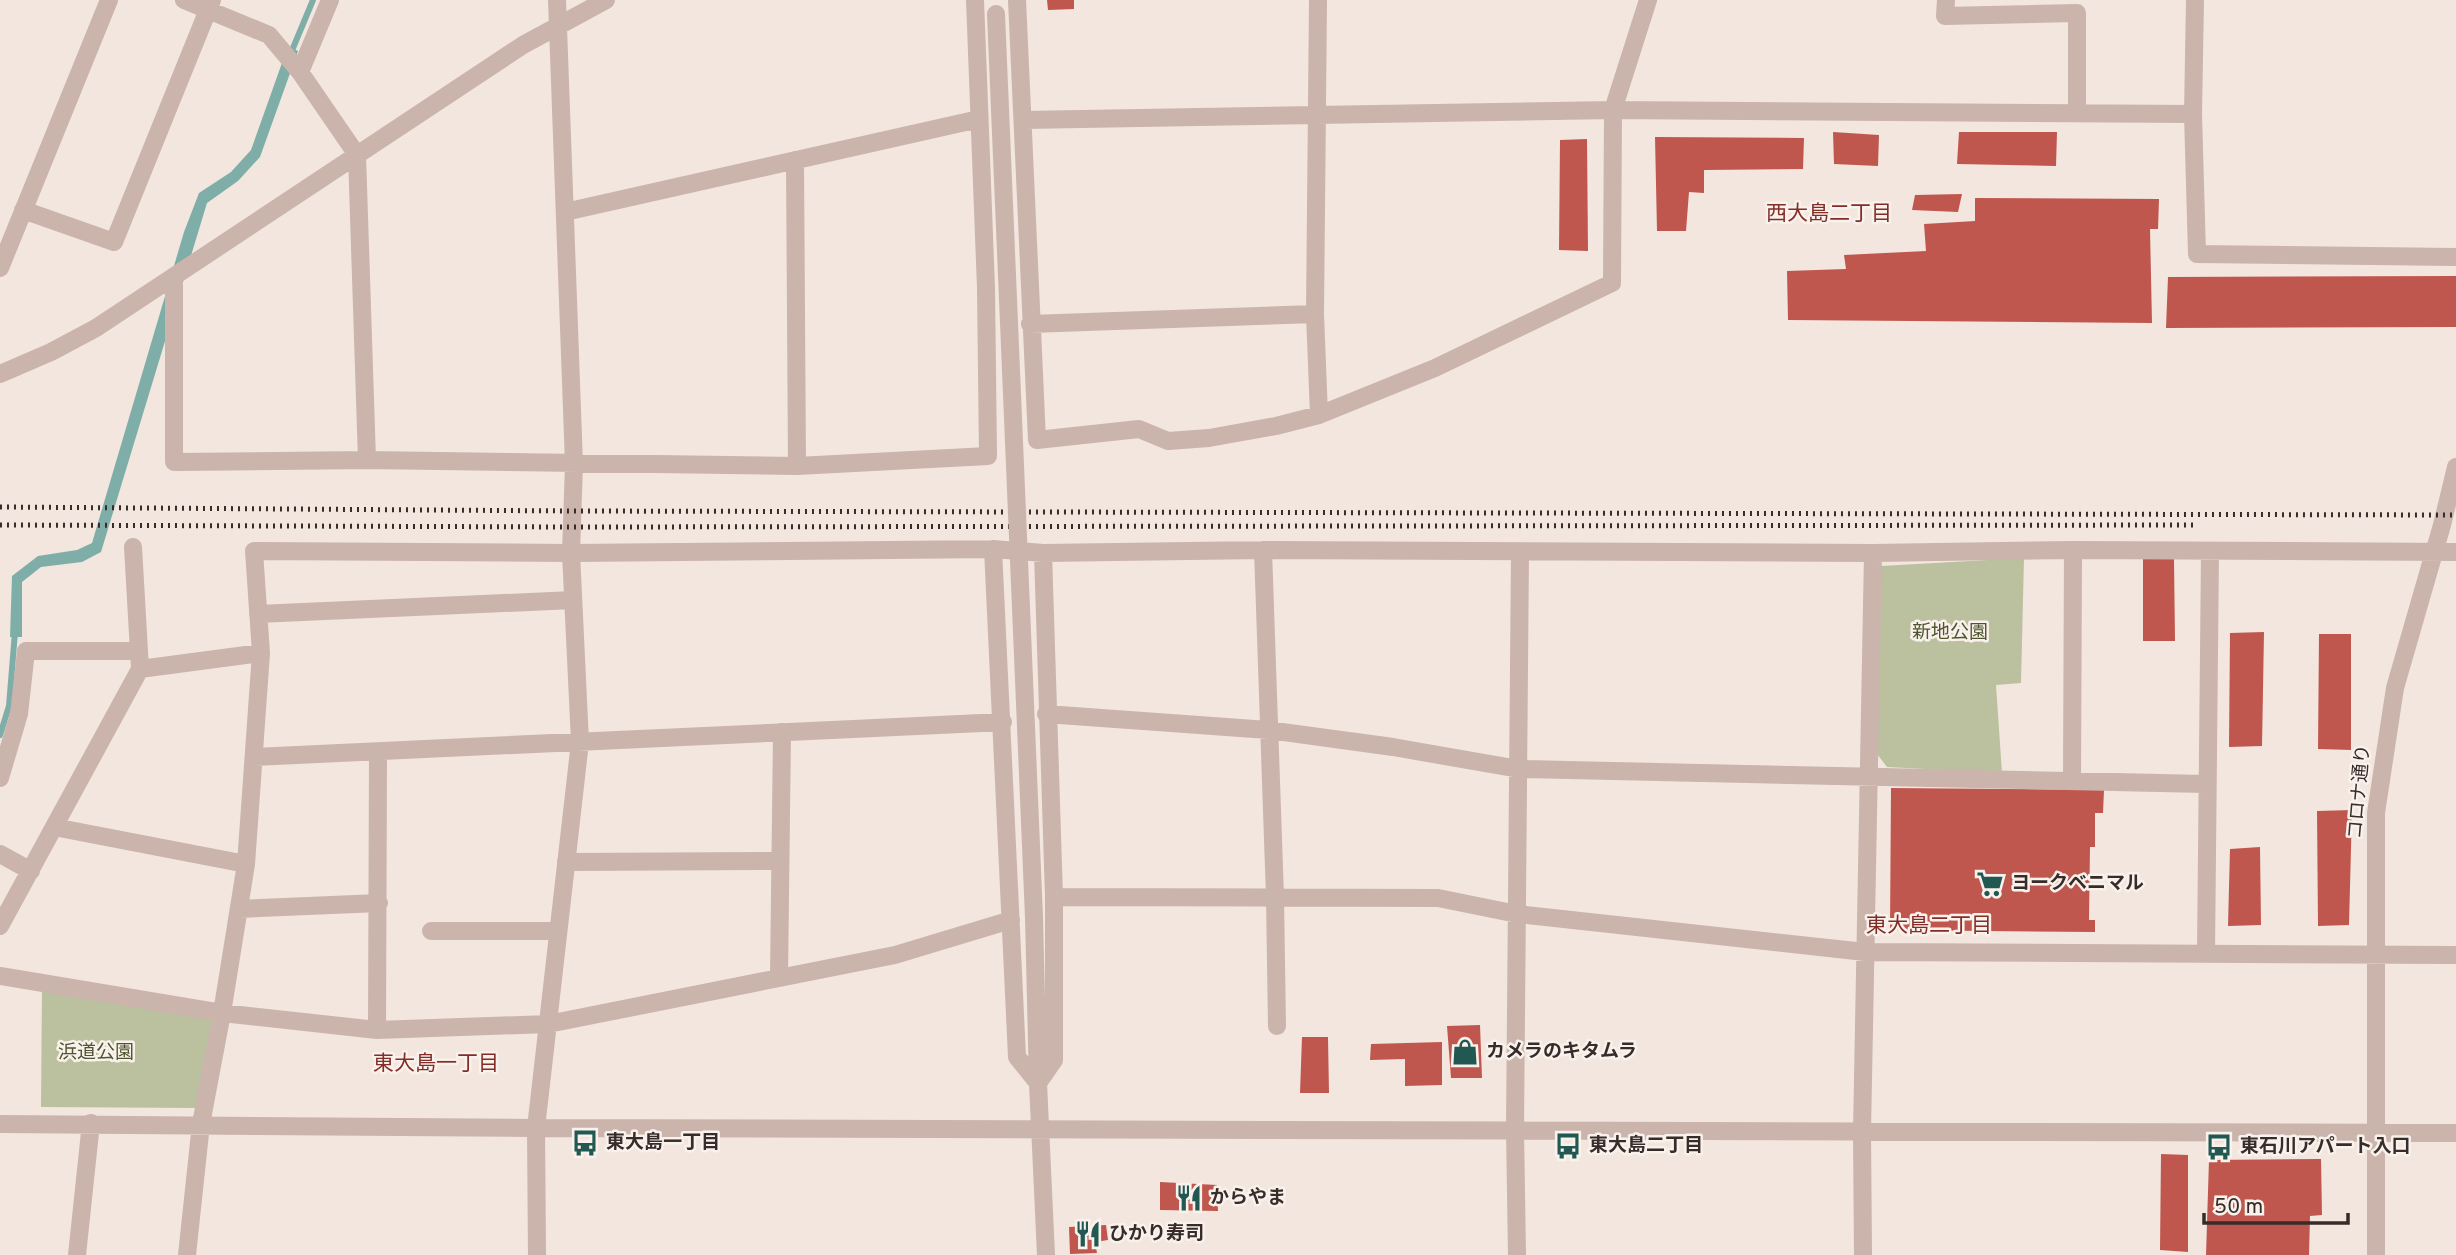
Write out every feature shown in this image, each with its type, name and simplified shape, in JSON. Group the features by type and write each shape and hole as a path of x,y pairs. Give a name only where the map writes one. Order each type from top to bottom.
{"street":[{"path":"0,268 108,0"},
{"path":"184,0 210,5 269,35 300,72 357,155 368,460"},
{"path":"300,72 330,0"},
{"path":"537,1255 536,1128 580,741 570,553 574,464 557,0"},
{"path":"0,374 51,352 96,328 558,25 606,0"},
{"path":"174,276 174,462 368,460 797,466 988,456 986,288 975,0"},
{"path":"1017,0 1037,440 1139,429 1168,441 1209,438 1319,415 1435,368 1612,283 1613,110 1648,0"},
{"path":"1318,0 1315,314 1319,415"},
{"path":"1946,0 1945,16 2077,13 2077,113"},
{"path":"2195,0 2193,114 2197,254 2456,257"},
{"path":"23,211 114,242 210,5"},
{"path":"996,7 1046,1255"},
{"path":"1023,120 1613,110 2193,114"},
{"path":"565,212 979,119"},
{"path":"795,160 797,466"},
{"path":"1030,324 1315,314"},
{"name":"コロナ通り","path":"2376,1255 2376,813 2395,688 2455,477"},
{"path":"0,926 140,669 133,547"},
{"path":"993,550 1017,1057 1038,1083"},
{"path":"1263,550 1277,1027"},
{"path":"2072,781 2073,550"},
{"path":"187,1255 201,1124 246,864 261,653 254,551 2456,552"},
{"path":"1517,1255 1515,1129 1520,552"},
{"path":"2206,953 2210,552"},
{"path":"1038,1083 1054,1060 1054,897 1046,714 1043,553"},
{"path":"1863,1255 1862,1132 1873,553"},
{"path":"258,614 573,600"},
{"path":"0,778 19,714 26,651 138,650"},
{"path":"140,669 261,653"},
{"path":"1046,714 1268,730 1393,747 1519,769 2206,784"},
{"path":"254,757 1003,722"},
{"path":"779,977 782,732"},
{"path":"377,751 377,1030"},
{"path":"54,827 246,864"},
{"path":"0,854 30,871"},
{"path":"566,862 780,861"},
{"path":"1054,897 1438,898 1517,914 1865,952 2456,955"},
{"path":"239,909 379,903"},
{"path":"0,976 222,1013 377,1030 548,1024 895,955 1011,920"},
{"path":"431,932 558,931"},
{"path":"77,1255 91,1123"},
{"path":"0,1124 2456,1133"}],"green space":[{"name":"新地公園","path":"2024,558 2021,683 1996,685 2002,773 1887,767 1877,754 1881,566"},
{"name":"浜道公園","path":"42,988 213,1017 198,1108 41,1107"}],"water":[{"path":"288,46 298,51 260,157 238,181 207,203 101,552 82,562 41,567 22,582 22,637 10,637 12,576 38,556 77,550 92,543 184,232 199,193 231,172 251,150"}],"building":[{"path":"1047,0 1074,0 1074,9 1048,10"},
{"path":"1833,132 1879,135 1878,166 1834,164"},
{"path":"1959,132 2057,132 2056,166 1957,164"},
{"path":"1655,137 1804,138 1803,169 1704,170 1704,193 1689,192 1686,231 1657,231"},
{"path":"1587,139 1588,251 1559,250 1560,140"},
{"path":"1962,194 1958,212 1912,210 1915,195"},
{"path":"1975,198 2159,199 2158,229 2150,229 2152,323 1788,320 1787,271 1846,269 1844,255 1926,251 1924,224 1975,221"},
{"path":"2456,276 2456,327 2166,328 2168,277"},
{"path":"2143,559 2174,559 2175,641 2143,641"},
{"path":"2264,632 2262,746 2229,747 2230,633"},
{"path":"2319,634 2351,634 2351,750 2318,749"},
{"name":"ヨークベニマル","path":"1891,788 2104,790 2103,813 2095,813 2095,847 2090,847 2089,920 2095,920 2095,932 1890,930"},
{"path":"2352,810 2349,925 2318,926 2317,811"},
{"path":"2260,847 2261,925 2228,926 2230,849"},
{"name":"カメラのキタムラ","path":"1480,1025 1482,1078 1451,1078 1447,1026"},
{"path":"1302,1037 1328,1037 1329,1093 1300,1093"},
{"path":"1442,1042 1442,1085 1405,1086 1405,1059 1370,1060 1371,1044"},
{"path":"2161,1154 2188,1155 2188,1252 2160,1250"},
{"path":"2321,1159 2322,1215 2310,1216 2309,1255 2206,1255 2209,1160"},
{"name":"からやま","path":"1160,1182 1217,1185 1218,1211 1160,1210"},
{"name":"ひかり寿司","path":"1106,1225 1108,1240 1095,1242 1097,1253 1070,1254 1069,1227"}],"waterway":[{"path":"293,48 313,0"},
{"path":"0,735 9,706 15,632"}],"railway":[{"path":"0,507 573,511 2456,515"},
{"path":"0,525 2197,525"}],"place":[{"name":"ヨークベニマル","path":"1990,884"},
{"name":"カメラのキタムラ","path":"1465,1052"},
{"name":"東大島一丁目","path":"585,1143"},
{"name":"東大島二丁目","path":"1568,1146"},
{"name":"東石川アパート入口","path":"2219,1147"},
{"name":"からやま","path":"1189,1198"},
{"name":"ひかり寿司","path":"1088,1234"}],"district":[{"name":"西大島二丁目","path":"1829,214"},
{"name":"東大島二丁目","path":"1929,926"},
{"name":"東大島一丁目","path":"436,1064"}]}
